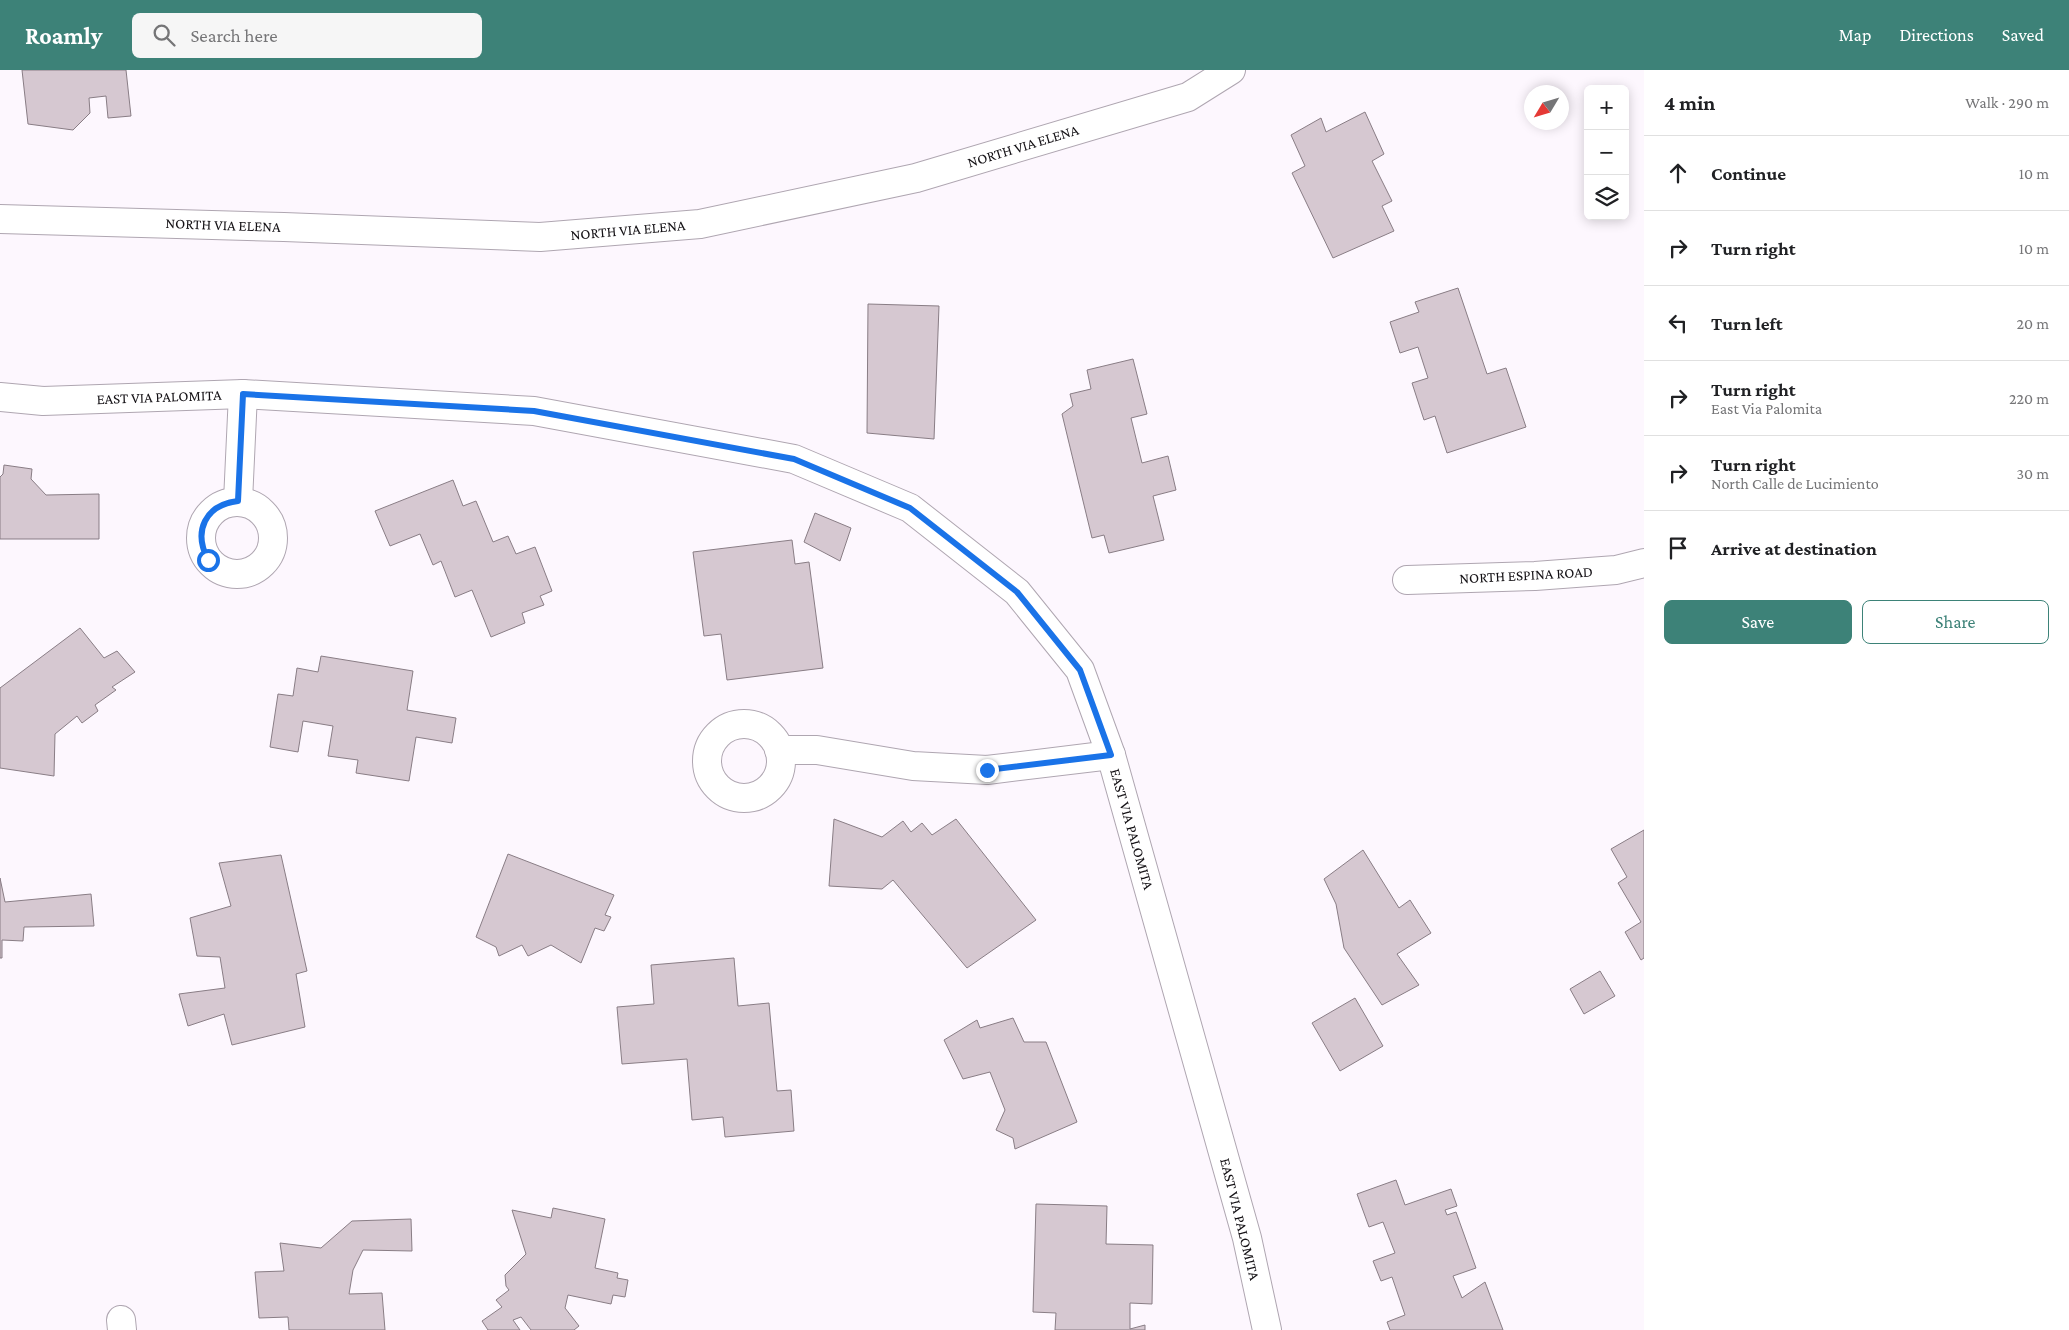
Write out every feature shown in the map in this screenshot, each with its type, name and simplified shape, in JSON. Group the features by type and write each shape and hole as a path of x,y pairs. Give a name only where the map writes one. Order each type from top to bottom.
{"street":[{"name":"NORTH VIA ELENA","path":"0,219 274,226 540,237 700,224 916,178 1188,98 1231,70"},
{"name":"EAST VIA PALOMITA","path":"0,396 43,401 243,394 534,411 794,459 910,508 1017,592 1080,670 1111,755 1247,1238 1267,1330"},
{"path":"238,501 243,394"},
{"name":"NORTH ESPINA ROAD","path":"1407,580 1616,570 1644,563"},
{"path":"779,750 816,750 914,766 987,770 1111,755"}],"building":[{"path":"22,70 126,70 131,116 108,118 106,96 89,98 90,113 73,130 28,124"},
{"path":"1365,112 1384,154 1372,161 1392,201 1382,206 1394,231 1333,258 1292,173 1305,166 1291,135 1321,118 1326,132"},
{"path":"1458,288 1487,374 1506,368 1526,427 1447,453 1435,416 1424,420 1412,383 1428,378 1418,347 1400,353 1390,322 1419,312 1415,302"},
{"path":"868,304 939,306 934,439 867,433"},
{"path":"1133,359 1147,414 1131,418 1142,463 1168,456 1176,490 1153,496 1164,540 1109,553 1104,535 1092,538 1062,414 1073,406 1070,394 1091,389 1087,370"},
{"path":"4,465 32,469 31,479 46,495 99,494 99,539 0,539 0,477 3,474"},
{"path":"453,480 463,506 476,501 493,542 508,536 516,554 535,547 552,591 540,596 544,605 522,613 525,623 491,637 472,590 455,597 441,561 433,565 420,534 390,546 375,511"},
{"path":"815,513 851,528 840,561 804,542"},
{"path":"792,540 795,564 809,562 823,668 727,680 721,634 704,636 693,552"},
{"path":"80,628 104,658 117,651 135,672 112,687 116,690 95,705 98,711 82,723 77,716 55,734 54,776 0,768 0,688"},
{"path":"321,656 413,671 407,710 456,718 452,743 416,737 409,781 356,773 358,760 328,756 333,726 303,721 298,752 270,747 278,694 293,696 297,668 318,672"},
{"path":"834,819 882,837 903,821 911,832 922,823 932,835 956,819 1036,920 967,968 893,880 882,889 829,886"},
{"path":"1644,830 1644,958 1641,960 1625,932 1641,922 1618,883 1627,877 1611,849"},
{"path":"1363,850 1399,908 1410,900 1431,933 1397,954 1419,985 1382,1005 1344,948 1336,904 1324,879"},
{"path":"508,854 614,895 605,915 611,917 604,931 595,928 581,963 551,945 528,956 522,945 499,956 496,947 476,937"},
{"path":"281,855 307,971 296,974 305,1027 232,1045 224,1014 188,1026 179,994 225,988 220,957 197,956 190,918 231,906 219,863"},
{"path":"0,878 5,902 91,894 94,926 24,927 23,941 2,940 2,958 0,958"},
{"path":"734,958 738,1006 769,1003 777,1091 791,1090 794,1131 725,1137 723,1117 692,1120 687,1059 622,1064 617,1007 654,1004 651,965"},
{"path":"1600,971 1615,996 1584,1014 1570,989"},
{"path":"1355,998 1383,1046 1340,1071 1312,1023"},
{"path":"1013,1018 1024,1042 1046,1042 1077,1122 1015,1149 1013,1138 996,1130 1005,1110 990,1072 963,1079 944,1040 977,1020 980,1028"},
{"path":"1396,1180 1405,1205 1451,1189 1457,1206 1445,1210 1447,1215 1456,1212 1476,1268 1453,1276 1462,1298 1485,1282 1503,1330 1390,1330 1387,1322 1405,1315 1392,1277 1381,1281 1373,1261 1395,1253 1383,1222 1369,1227 1357,1194"},
{"path":"1036,1204 1107,1206 1106,1244 1153,1245 1152,1304 1130,1303 1130,1329 1145,1325 1145,1330 1055,1330 1056,1313 1033,1312"},
{"path":"553,1208 605,1219 595,1268 618,1273 617,1278 628,1280 625,1297 613,1295 611,1304 568,1295 565,1308 579,1326 574,1330 531,1330 521,1317 513,1320 520,1330 488,1330 482,1321 502,1307 496,1300 509,1290 506,1286 505,1275 526,1254 512,1210 551,1218"},
{"path":"411,1219 412,1251 363,1250 353,1270 349,1294 382,1293 385,1330 289,1330 288,1317 259,1318 255,1272 284,1271 280,1243 321,1248 352,1221"}],"route":[{"path":"208,560 203,550 202,526 216,508 226,503 238,501 243,394 534,411 794,459 910,508 1017,592 1080,670 1111,755 987,770"}]}
